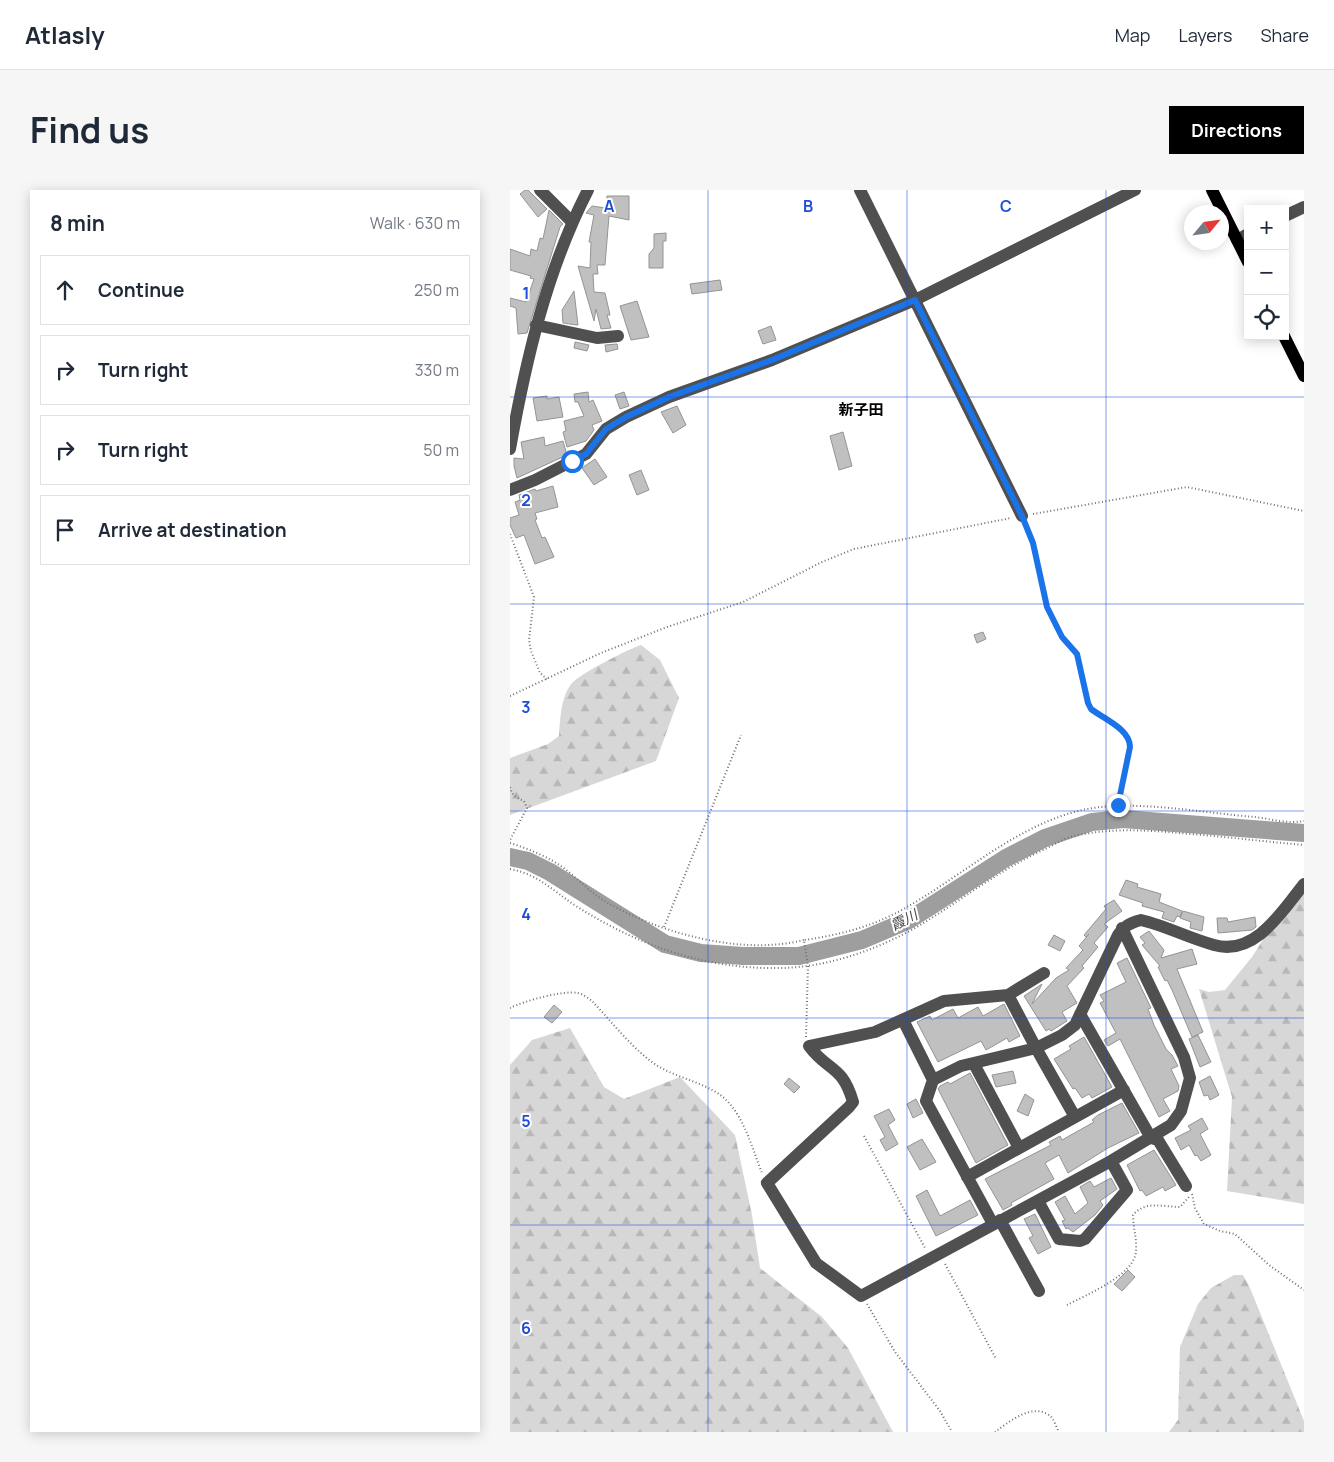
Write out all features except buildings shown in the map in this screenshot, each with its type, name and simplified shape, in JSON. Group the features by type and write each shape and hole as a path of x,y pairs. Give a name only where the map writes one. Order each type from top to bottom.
{"main road":[{"path":"1212,190 1242,237 1245,250"},
{"path":"1286,340 1304,376"}],"street":[{"path":"540,190 572,222"},
{"path":"510,449 536,325 572,222 588,190"},
{"path":"860,190 1022,516"},
{"path":"510,490 535,480 586,454 606,429 626,417 669,397 772,360 915,300 1135,190"},
{"path":"1289,214 1304,207"},
{"path":"536,325 597,338 618,336"},
{"path":"1039,1291 967,1177 926,1101 934,1080 961,1066 1036,1048 1062,1035 1075,1025 1122,928 1129,923 1141,920 1215,946 1235,946 1254,939 1264,932 1304,884"},
{"path":"810,1046 843,1077 848,1084 853,1102 767,1183 816,1263 861,1296 1151,1138 1171,1125 1181,1111 1190,1078 1184,1057 1122,928"},
{"path":"810,1046 875,1032 944,1001 1008,995 1044,973"},
{"path":"1008,995 1075,1118"},
{"path":"1080,1014 1151,1138 1158,1140 1186,1186"},
{"path":"903,1020 934,1080"},
{"path":"974,1064 1019,1148"},
{"path":"967,1177 1124,1090"},
{"path":"1038,1201 1059,1240 1080,1242 1085,1239 1127,1190 1111,1161"}],"path":[{"path":"510,696 626,643 743,602 822,562 854,549 955,527 1187,487 1304,511"},
{"path":"1022,516 1033,543 1047,607 1062,637 1077,654 1088,703 1091,709 1124,732 1129,738 1130,747 1118,805"},
{"path":"510,534 534,597 529,640 531,650 540,673 548,679"},
{"path":"664,926 741,734"},
{"path":"510,787 516,799 524,801 527,808 510,842 548,858 603,900 632,914 698,937 740,944 771,946 852,931 879,921 907,907 1016,838 1045,823 1077,811 1118,805 1304,820"},
{"path":"510,869 525,872 540,879 577,906 651,945 672,953 704,962 780,968 808,966 846,956 883,943 928,920 991,877 1068,838 1107,830 1143,830 1304,845"},
{"path":"804,940 808,966 806,1038 810,1046"},
{"path":"510,1008 521,1003 557,995 581,994 592,1001 649,1060 671,1072 716,1091 727,1101 742,1124 767,1183"},
{"path":"864,1136 996,1359"},
{"path":"1067,1305 1110,1282 1128,1267 1137,1252 1133,1215 1138,1209 1151,1204 1180,1207 1192,1193 1195,1208 1204,1224 1220,1231 1235,1234 1269,1265 1304,1290"},
{"path":"861,1296 875,1314 895,1352 940,1411 952,1432"},
{"path":"995,1432 1018,1415 1040,1411 1051,1416 1059,1432"}],"green space":[{"path":"641,645 660,660 679,698 656,761 510,815 510,758 548,744 559,736 563,701 572,683 605,662"},
{"path":"1304,889 1304,1204 1227,1191 1232,1097 1199,989 1209,992 1225,990 1252,957 1285,905"},
{"path":"570,1028 604,1087 624,1099 680,1077 735,1135 752,1215 760,1268 822,1317 848,1348 893,1432 510,1432 510,1065 532,1040"},
{"path":"1234,1275 1243,1275 1250,1288 1304,1421 1304,1432 1169,1432 1178,1420 1180,1347 1198,1304 1211,1288"}],"waterway":[{"name":"霞川","path":"510,857 528,861 550,872 665,944 701,953 743,956 799,956 862,940 909,920 1006,858 1045,838 1092,822 1123,819 1304,833"}],"district":[{"name":"新子田","path":"861,410"}],"route":[{"path":"572,461 586,454 606,429 626,417 669,397 772,360 787,352 915,300 1022,516 1033,543 1047,607 1062,637 1077,654 1088,703 1091,709 1124,732 1129,738 1130,747 1118,805"}]}
